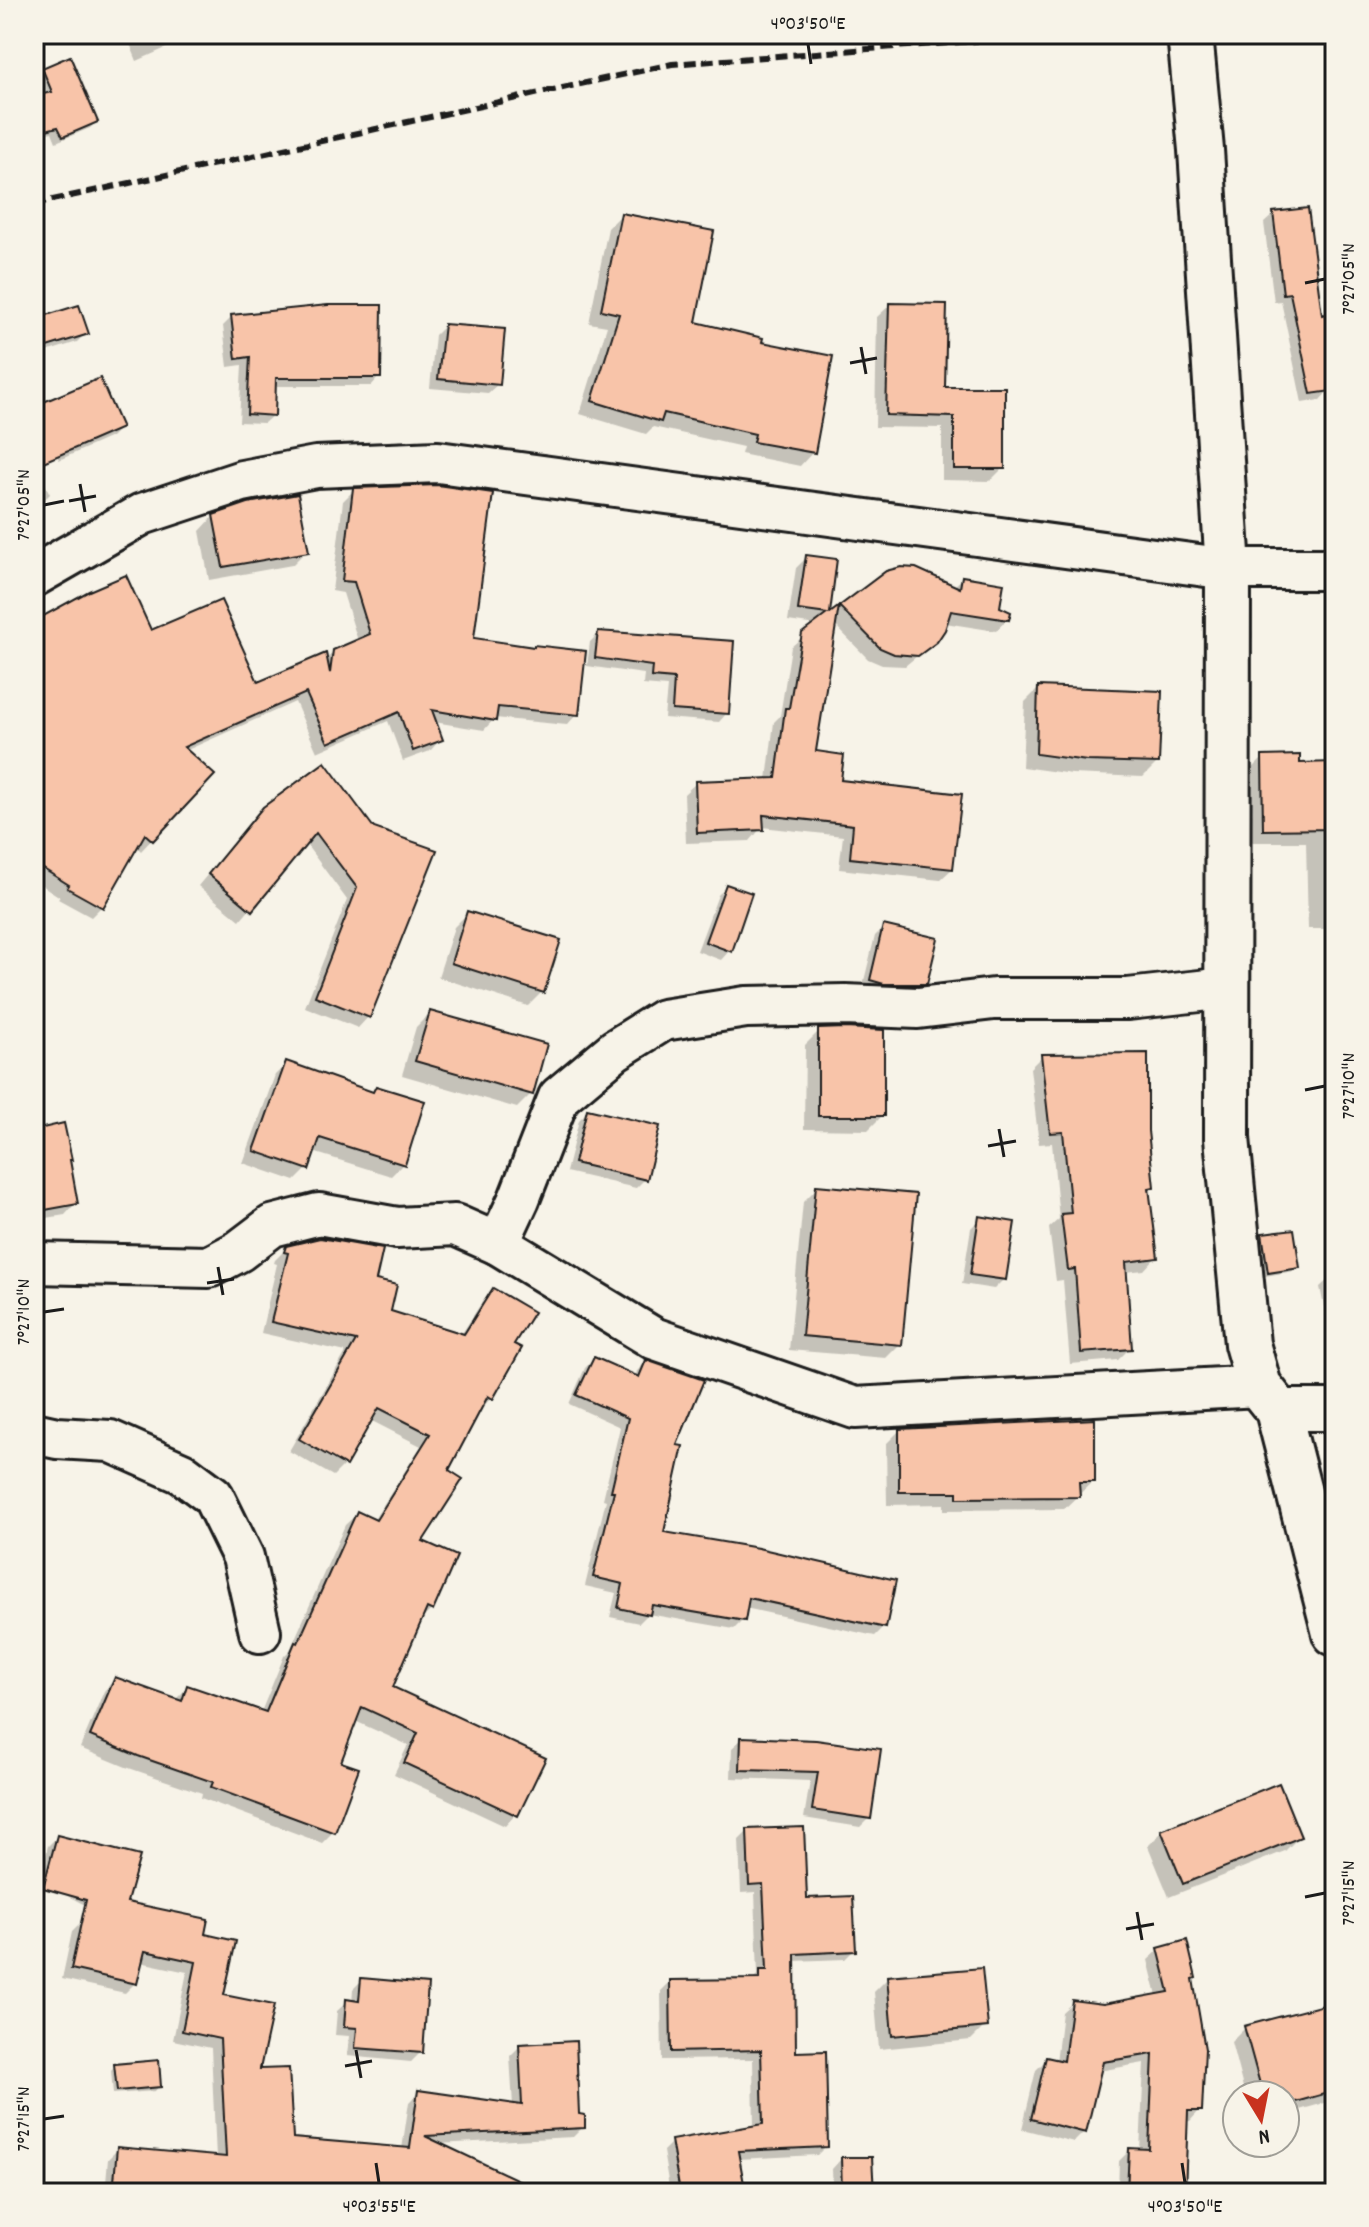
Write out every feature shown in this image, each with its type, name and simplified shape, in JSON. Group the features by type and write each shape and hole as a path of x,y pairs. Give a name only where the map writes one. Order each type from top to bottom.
{"street":[{"path":"1190,34 1201,150 1228,569 1227,1138 1247,1344 1268,1398 1335,1633"},
{"path":"34,576 142,514 242,481 316,467 438,462 1228,569 1335,569"},
{"path":"498,1244 559,1097 615,1050 663,1020 746,1007 845,1005 918,1008 994,999 1128,999 1227,988"},
{"path":"34,1263 209,1267 239,1251 272,1226 319,1214 397,1228 455,1225 498,1244 653,1338 855,1408 1268,1398 1335,1410"},
{"path":"34,1433 57,1438 110,1441 182,1473 213,1496 243,1557 260,1632"}],"building":[{"path":"70,56 98,122 63,137 58,127 34,133 34,96 52,92 42,68"},
{"path":"1308,208 1322,315 1326,314 1335,359 1328,361 1332,391 1311,394 1290,293 1283,294 1273,212"},
{"path":"621,213 714,231 696,322 763,338 762,342 833,356 815,453 753,442 755,434 664,413 661,422 592,401 619,314 601,310"},
{"path":"889,303 947,304 945,387 1005,387 1005,469 954,469 954,417 886,415"},
{"path":"79,305 89,334 34,351 34,319"},
{"path":"328,305 382,305 381,378 276,378 275,416 247,414 250,357 236,359 231,315"},
{"path":"444,324 505,329 500,385 438,379"},
{"path":"100,378 122,428 34,466 34,406"},
{"path":"437,485 493,493 474,638 586,651 579,715 498,707 496,721 432,710 443,740 413,751 399,712 328,743 306,693 184,747 215,775 153,841 145,834 103,908 67,888 69,885 34,863 34,621 126,575 151,630 221,600 258,682 326,653 330,673 333,650 370,634 354,582 342,581 353,488"},
{"path":"298,494 309,552 223,567 213,515 248,503"},
{"path":"806,555 837,559 830,613 839,606 816,751 844,755 841,780 962,794 953,869 850,858 853,825 763,815 764,830 697,833 695,781 776,778 785,708 789,708 802,633 827,614 798,610"},
{"path":"901,567 916,568 960,588 962,576 1004,583 1000,607 1011,612 1009,620 951,611 937,642 918,656 894,654 880,648 839,606 886,571"},
{"path":"598,631 734,641 729,714 672,710 674,679 651,677 652,666 595,658"},
{"path":"1038,686 1162,691 1159,763 1087,761 1036,754"},
{"path":"1300,755 1300,763 1335,762 1335,829 1263,830 1262,756"},
{"path":"325,762 374,828 437,850 370,1018 315,996 357,888 316,833 252,911 208,874 263,807"},
{"path":"726,884 752,893 732,952 705,942"},
{"path":"467,911 561,940 544,993 451,963"},
{"path":"883,925 938,938 927,984 884,984 870,980"},
{"path":"430,1011 547,1044 533,1095 415,1061"},
{"path":"818,1029 884,1030 884,1116 818,1116"},
{"path":"1148,1053 1148,1131 1154,1187 1149,1188 1158,1258 1126,1262 1132,1349 1081,1353 1075,1269 1068,1270 1061,1214 1071,1213 1063,1132 1050,1133 1041,1054"},
{"path":"286,1061 373,1092 376,1086 425,1101 405,1165 320,1138 309,1170 254,1151"},
{"path":"587,1109 660,1126 647,1180 574,1163"},
{"path":"64,1123 78,1204 34,1212 34,1130"},
{"path":"816,1185 916,1194 902,1345 802,1336"},
{"path":"979,1216 1015,1222 1006,1280 970,1275"},
{"path":"1294,1229 1300,1268 1268,1273 1262,1233"},
{"path":"320,1238 383,1249 376,1280 397,1285 391,1311 464,1334 493,1288 534,1312 514,1344 522,1348 493,1399 488,1396 449,1470 463,1479 423,1541 457,1556 433,1611 427,1608 393,1687 546,1758 518,1816 404,1763 418,1733 362,1707 341,1762 359,1768 335,1833 211,1787 213,1782 90,1736 115,1677 182,1701 187,1685 266,1712 295,1642 298,1643 357,1511 376,1520 430,1434 379,1408 346,1466 299,1439 356,1341 271,1322 288,1253 284,1252 286,1246"},
{"path":"594,1357 639,1377 646,1360 704,1380 677,1445 683,1446 664,1532 758,1548 896,1580 886,1628 749,1598 745,1621 652,1605 650,1615 618,1608 623,1584 593,1577 628,1418 576,1395"},
{"path":"1095,1419 1095,1482 1079,1482 1080,1497 957,1498 957,1492 899,1492 899,1429"},
{"path":"741,1737 816,1740 881,1749 871,1819 812,1810 818,1772 740,1770"},
{"path":"1279,1783 1301,1837 1183,1884 1161,1830"},
{"path":"804,1827 807,1898 853,1896 856,1951 795,1954 796,2052 826,2051 828,2147 738,2151 745,2189 722,2193 680,2193 671,2140 763,2124 761,2050 671,2052 670,1980 760,1979 760,1970 767,1970 763,1884 749,1885 747,1829"},
{"path":"57,1835 140,1856 127,1902 208,1919 205,1934 236,1941 224,1995 274,2005 260,2069 289,2068 293,2138 410,2148 418,2090 522,2105 519,2044 576,2041 579,2114 585,2115 585,2128 425,2136 546,2193 315,2193 316,2187 215,2193 113,2193 117,2147 226,2157 220,2039 182,2031 196,1962 145,1951 137,1984 71,1969 86,1900 43,1888"},
{"path":"1187,1940 1196,1978 1193,1979 1205,2049 1202,2111 1188,2111 1185,2193 1127,2193 1129,2148 1149,2149 1153,2054 1103,2062 1086,2133 1031,2119 1046,2057 1064,2061 1072,2000 1103,2004 1169,1992 1158,1948"},
{"path":"982,1968 988,2027 892,2036 887,1976"},
{"path":"361,1978 428,1984 423,2053 355,2048 357,2028 344,2027 346,1999 359,2001"},
{"path":"1335,2002 1335,2091 1301,2101 1301,2079 1259,2079 1244,2026"},
{"path":"159,2060 161,2087 117,2091 114,2064"},
{"path":"841,2157 872,2157 874,2193 842,2193"}],"railway":[{"path":"34,204 672,64 1066,34"}]}
